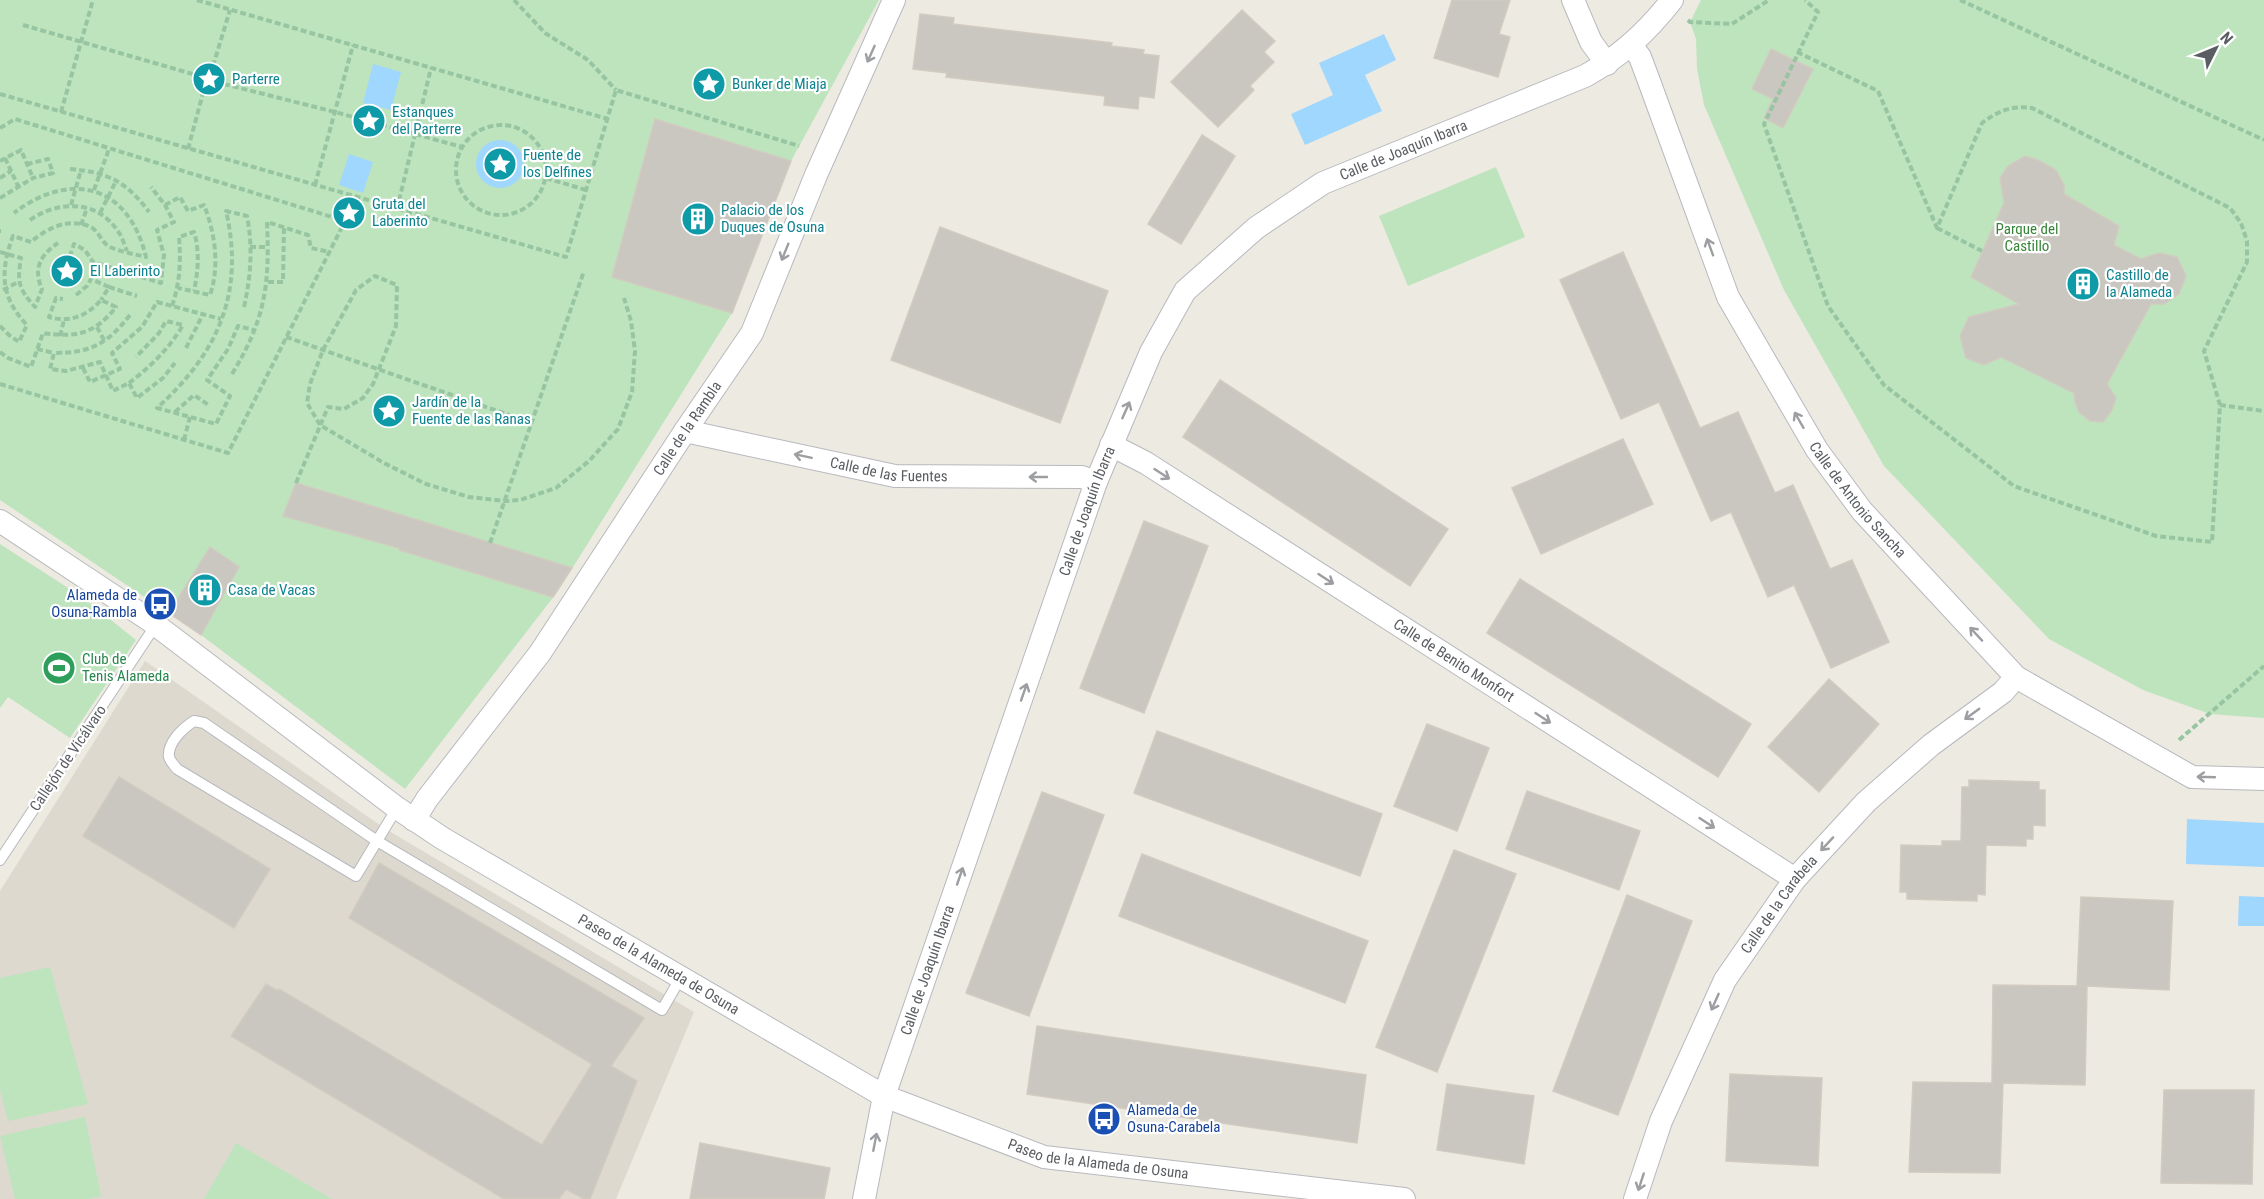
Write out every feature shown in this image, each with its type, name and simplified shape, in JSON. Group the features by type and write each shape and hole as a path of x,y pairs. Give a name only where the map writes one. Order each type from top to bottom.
{"street":[{"name":"Calle de la Rambla","path":"405,814 427,799 540,653 752,333 816,175 894,0"},
{"path":"1573,0 1591,42 1607,64"},
{"name":"Calle de Joaquín Ibarra","path":"864,1199 884,1096 1096,482 1151,352 1185,291 1256,228 1323,183 1585,76 1607,64 1677,8"},
{"name":"Calle de Antonio Sancha","path":"1631,45 1640,57 1728,297 1817,450 1862,512 2016,676 2192,777 2264,779"},
{"name":"Calle de las Fuentes","path":"685,431 895,476 1082,477 1096,482"},
{"name":"Calle de Benito Monfort","path":"1111,445 1146,463 1795,879"},
{"name":"Paseo de la Alameda de Osuna","path":"0,521 148,619 405,814 884,1096 1044,1157 1404,1199"},
{"name":"Calle de la Carabela","path":"1635,1199 1661,1121 1725,981 1795,879 1866,802 1931,745 2003,692 2016,676"}],"lane":[{"name":"Callejón de Vicálvaro","path":"0,860 155,626"},
{"path":"405,814 376,841 356,876 177,769 169,759 169,750 183,728 194,721 204,723 376,841 662,1010 681,977"}],"path":[{"path":"61,112 93,0"},
{"path":"197,0 608,119"},
{"path":"514,0 545,33 588,60 616,90 799,146"},
{"path":"1677,8 1690,22 1732,24 1769,0"},
{"path":"1805,0 1818,12 1764,124 1828,306 1884,385 2014,486 2156,536 2212,542 2220,405 2204,351 2247,262 2247,241 2241,223 2230,208 2032,108 2016,106 1994,114 1982,123 1937,228"},
{"path":"1960,0 2264,140"},
{"path":"213,66 230,10"},
{"path":"22,25 196,75"},
{"path":"315,185 353,45"},
{"path":"1797,52 1878,91 1937,228 1982,251"},
{"path":"213,66 222,73 224,84 216,93 203,93 196,86 196,75 203,67 213,66"},
{"path":"397,208 430,68"},
{"path":"224,84 462,147"},
{"path":"0,94 566,257 616,90"},
{"path":"188,149 203,93"},
{"path":"0,128 15,119 345,221 228,453 0,384"},
{"path":"496,125 510,126 523,131 542,150 546,164 546,178 537,197 521,211 507,215 493,215 479,210 464,195 456,175 457,160 462,147 483,129 496,125"},
{"path":"94,190 109,149"},
{"path":"0,161 21,150 33,178"},
{"path":"5,158 18,186"},
{"path":"0,198 33,178 53,173 48,159 27,164"},
{"path":"70,170 100,173 116,181 133,193 149,212"},
{"path":"72,205 81,170"},
{"path":"0,178 11,171"},
{"path":"546,178 586,190"},
{"path":"100,213 116,181"},
{"path":"67,265 74,244 85,250 93,261 161,283 164,255 158,230 174,222 165,205 151,187"},
{"path":"0,326 19,342 27,325 12,309 3,290 2,253 13,236 31,242 52,227 65,224 81,225 91,227 108,246 146,258 141,236 131,218 107,197 94,190 60,189 42,196 14,213"},
{"path":"165,205 180,197 188,212 204,205 215,242 210,295 178,288"},
{"path":"30,220 41,212 55,207 72,205 87,208 110,220 119,232 127,252"},
{"path":"81,225 87,208"},
{"path":"244,307 252,265 247,216 226,212 233,238 233,264 230,291 216,335 196,368 181,387 157,408 216,424 230,396 207,380 228,349 238,326 254,330"},
{"path":"232,374 244,354 263,307 268,282 267,222 308,235 311,248 330,252"},
{"path":"268,282 284,282 284,227"},
{"path":"172,306 181,267 179,237 194,232 198,261 194,291"},
{"path":"2,253 21,258 18,282 24,295 34,307 42,289 37,278 37,267 43,256 58,243"},
{"path":"250,247 268,247"},
{"path":"490,543 584,271"},
{"path":"296,483 321,425 328,407 344,409 363,398 380,370 396,326 397,285 375,276 356,290 324,350 310,384 307,403 321,425 426,484 469,497 505,501 520,500 556,488 589,461 618,429 632,392 635,351 631,321 624,298"},
{"path":"76,295 87,286 91,279 137,296"},
{"path":"3,290 18,282"},
{"path":"63,299 56,298 49,318 64,320 83,315 93,309 109,287"},
{"path":"0,352 8,358 31,367 43,333 60,336 77,335 97,327 108,318 116,308 100,300"},
{"path":"83,368 90,382 120,369 112,353 142,327 157,302 221,319"},
{"path":"186,348 203,314"},
{"path":"37,349 54,353 75,353 94,348 105,342 130,315"},
{"path":"60,336 64,320"},
{"path":"54,353 50,369 66,371 100,362 113,391 129,383 150,366 177,336 183,325 166,321 159,333 136,357"},
{"path":"97,327 105,342"},
{"path":"286,337 532,423"},
{"path":"129,383 137,398 163,378 175,363"},
{"path":"175,413 194,395 210,406"},
{"path":"2220,405 2264,411"},
{"path":"184,440 190,417"},
{"path":"2159,758 2264,666"}],"shaded area":[{"path":"145,661 384,828 694,1012 616,1199 0,1199 0,891"}],"green space":[{"path":"0,0 879,0 791,161 732,313 558,591 405,789 201,635 0,500"},
{"name":"Parque del Castillo","path":"1701,0 2264,0 2264,718 2210,714 2143,690 2049,639 1884,466 1784,290 1704,105 1697,69 1696,39 1690,22"},
{"path":"1496,167 1525,237 1408,286 1379,216"},
{"name":"Club de Tenis Alameda","path":"0,544 82,597 136,640 70,738 8,697 0,708"},
{"path":"50,967 88,1104 8,1121 0,1090 0,978"},
{"path":"85,1117 101,1196 88,1199 15,1199 0,1136"},
{"path":"236,1143 332,1199 204,1199"}],"water":[{"path":"1384,34 1396,60 1365,75 1382,111 1305,145 1291,114 1333,95 1319,63"},
{"path":"373,64 401,72 391,110 363,103"},
{"name":"Fuente de los Delfines","path":"500,140 517,147 524,164 517,181 500,188 483,181 476,164 483,147"},
{"path":"349,154 373,162 363,193 339,185"},
{"path":"2187,819 2264,823 2264,867 2186,864"},
{"path":"2239,896 2264,897 2264,926 2238,926"}],"building":[{"path":"1452,0 1510,0 1499,34 1510,37 1498,77 1434,58"},
{"path":"1242,10 1275,41 1264,52 1274,62 1250,86 1254,90 1218,127 1171,82"},
{"path":"920,14 954,18 953,24 1112,43 1111,46 1144,50 1143,54 1159,56 1154,98 1139,96 1138,109 1104,105 1105,96 946,77 947,73 913,69"},
{"path":"1771,49 1813,69 1783,128 1764,118 1773,99 1752,89"},
{"name":"Palacio de los Duques de Osuna","path":"655,119 791,161 732,313 612,277"},
{"path":"1202,135 1235,156 1181,244 1148,224"},
{"name":"Castillo de la Alameda","path":"2025,156 2056,170 2064,185 2064,194 2119,226 2114,245 2141,259 2159,253 2177,257 2186,276 2179,294 2164,304 2151,304 2107,384 2116,398 2112,410 2103,422 2090,421 2079,412 2074,393 2001,357 1984,365 1966,358 1960,336 1969,317 2019,304 1971,277 2004,203 2000,178 2008,166"},
{"path":"940,227 1108,291 1060,423 891,360"},
{"path":"1623,252 1700,428 1738,412 1775,493 1793,485 1830,569 1852,560 1889,642 1831,668 1794,585 1768,597 1731,512 1711,521 1659,402 1621,419 1560,280"},
{"path":"1220,380 1448,529 1410,586 1183,437"},
{"path":"1623,439 1653,504 1541,554 1512,488"},
{"path":"296,483 572,568 553,597 399,550 399,548 283,516"},
{"path":"1144,521 1208,546 1144,713 1080,688"},
{"name":"Casa de Vacas","path":"210,547 239,567 201,635 169,613"},
{"path":"1520,579 1751,724 1718,777 1487,633"},
{"path":"1829,679 1879,724 1819,792 1768,747"},
{"path":"1427,724 1489,748 1457,831 1394,806"},
{"path":"1157,731 1382,814 1360,876 1134,793"},
{"path":"119,777 270,869 234,928 83,836"},
{"path":"1969,780 2039,782 2039,790 2045,790 2045,826 2033,825 2033,839 2026,839 2026,846 1986,845 1985,895 1977,894 1977,901 1907,899 1907,892 1900,892 1901,845 1942,846 1942,841 1961,841 1962,787 1969,787"},
{"path":"1527,791 1640,831 1619,890 1506,849"},
{"path":"1042,792 1104,815 1029,1016 966,993"},
{"path":"1454,850 1516,874 1437,1072 1376,1047"},
{"path":"1142,854 1368,941 1345,1003 1119,916"},
{"path":"379,863 644,1018 611,1066 637,1081 590,1199 584,1199 566,1189 559,1199 504,1199 231,1036 266,984 278,991 279,989 542,1145 592,1064 349,918"},
{"path":"1627,895 1692,921 1618,1115 1553,1091"},
{"path":"2081,897 2173,901 2169,990 2087,986 2085,1085 2003,1083 2000,1173 1909,1172 1913,1082 1992,1083 1993,985 2077,986"},
{"path":"1037,1026 1366,1075 1357,1143 1027,1094"},
{"path":"1730,1074 1822,1078 1818,1166 1726,1161"},
{"path":"1447,1084 1534,1096 1524,1164 1437,1150"},
{"path":"2164,1090 2254,1090 2252,1184 2161,1183"},
{"path":"700,1143 830,1168 824,1199 690,1199"}],"place":[{"name":"Parterre","path":"209,79"},
{"name":"Bunker de Miaja","path":"709,84"},
{"name":"Estanques del Parterre","path":"369,121"},
{"name":"Fuente de los Delfines","path":"500,164"},
{"name":"Gruta del Laberinto","path":"349,213"},
{"name":"Palacio de los Duques de Osuna","path":"698,219"},
{"name":"El Laberinto","path":"67,271"},
{"name":"Castillo de la Alameda","path":"2083,284"},
{"name":"Jardín de la Fuente de las Ranas","path":"389,411"},
{"name":"Casa de Vacas","path":"205,590"},
{"name":"Alameda de Osuna-Rambla","path":"160,604"},
{"name":"Club de Tenis Alameda","path":"59,668"},
{"name":"Alameda de Osuna-Carabela","path":"1104,1119"}]}
